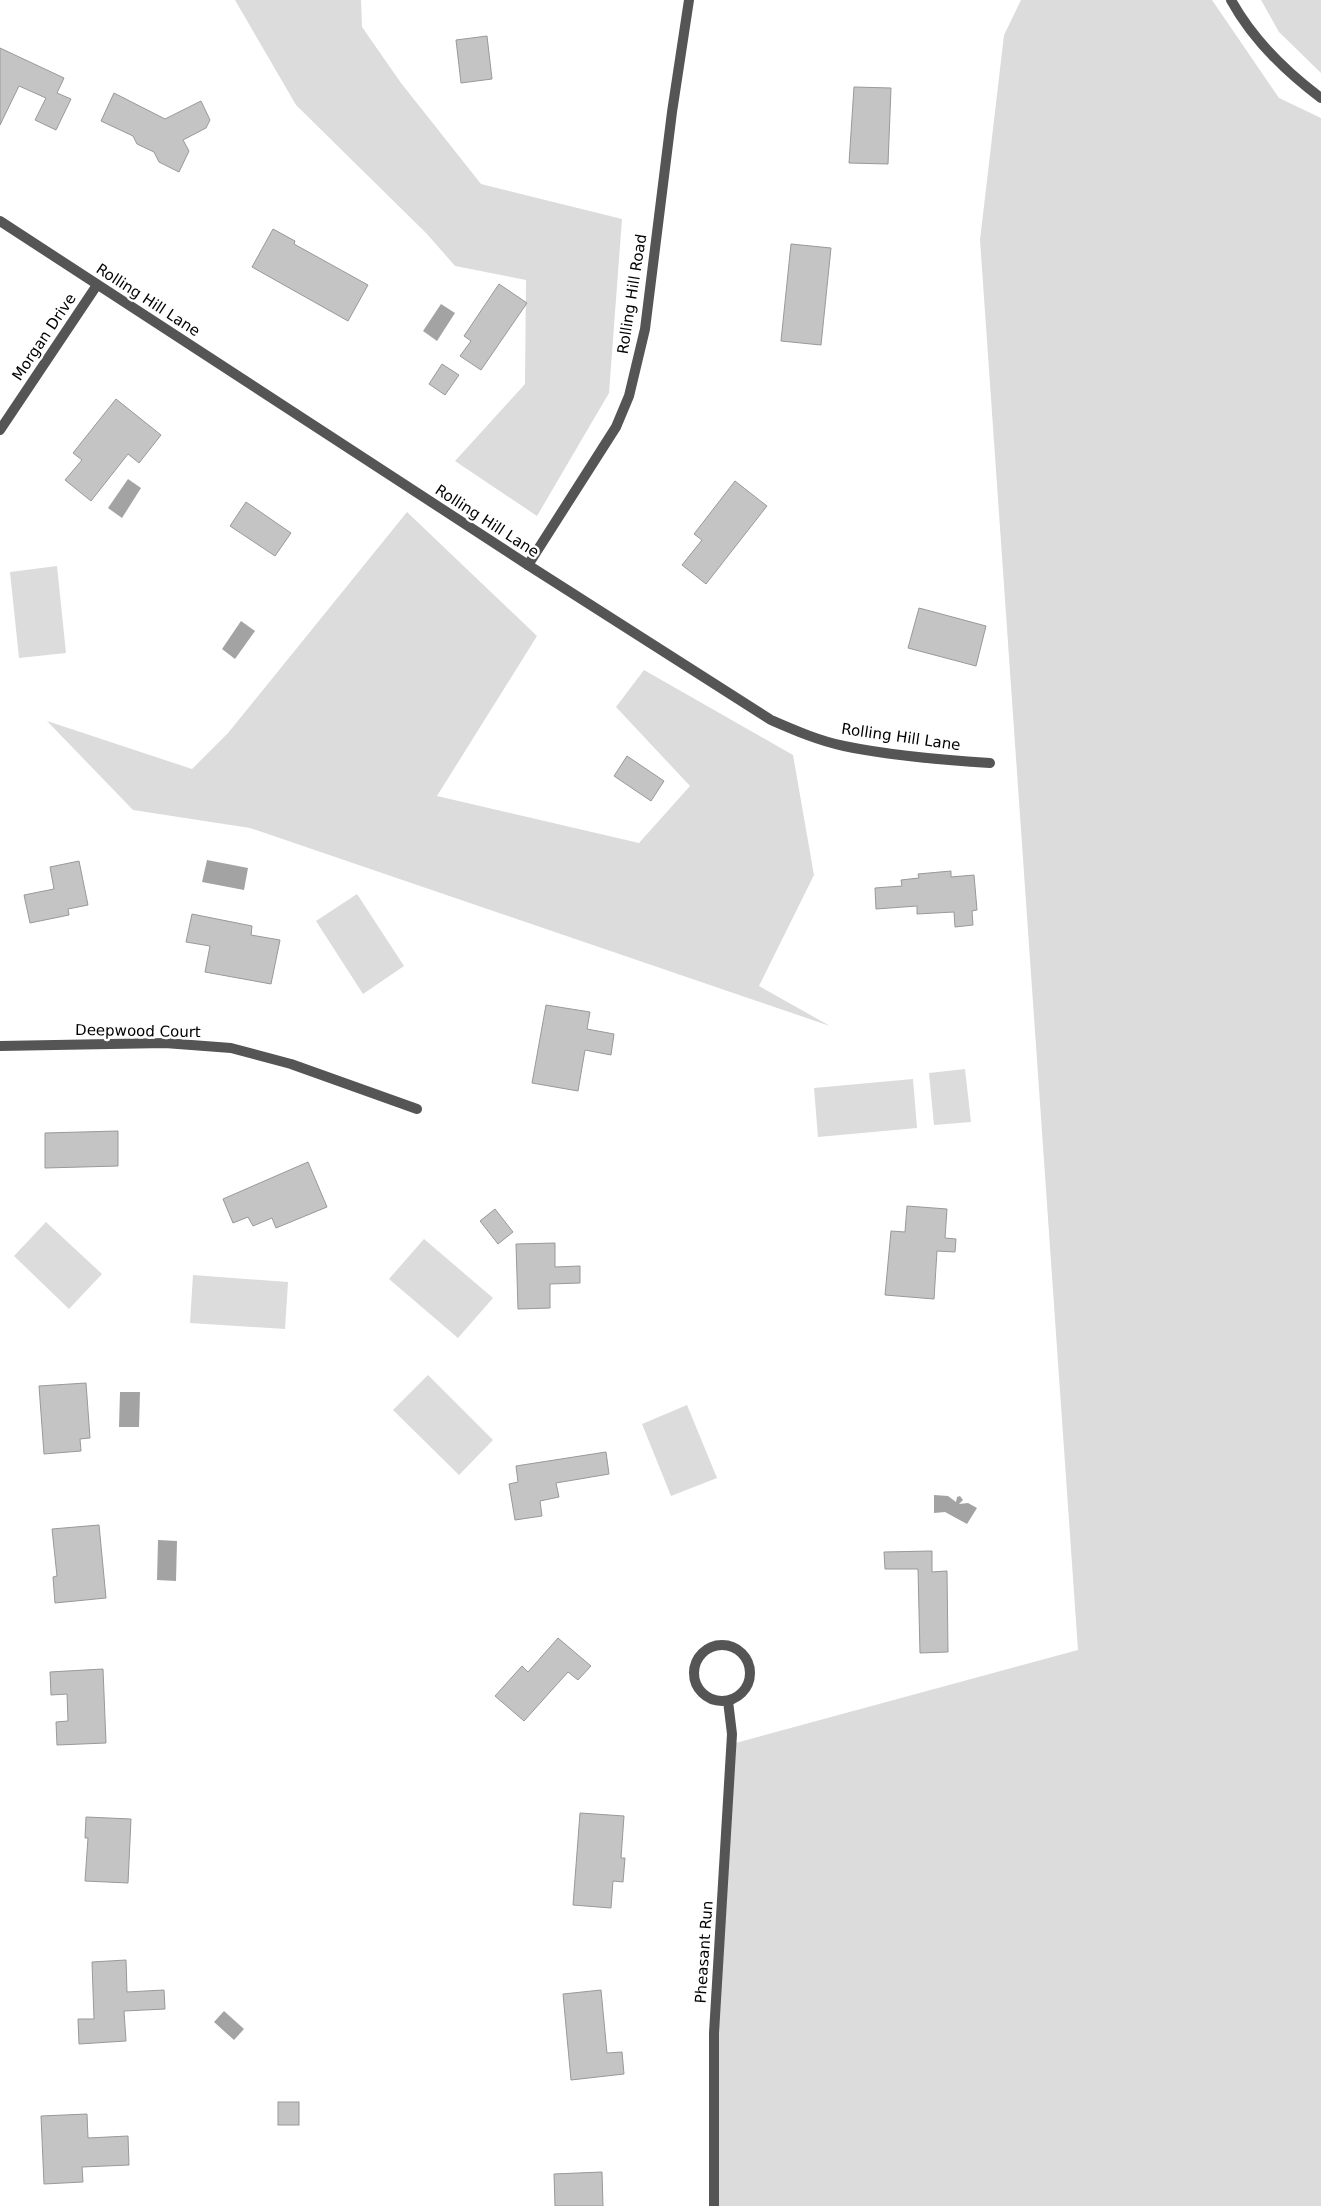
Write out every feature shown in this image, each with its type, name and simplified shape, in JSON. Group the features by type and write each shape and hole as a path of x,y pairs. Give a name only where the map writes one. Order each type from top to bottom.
{"street":[{"name":"Rolling Hill Road","path":"528,565 616,427 629,396 645,329 672,112 689,0"},
{"path":"1231,0 1244,22 1275,60 1292,76 1321,98"},
{"name":"Rolling Hill Lane","path":"0,221 528,565 771,720 809,736 843,746 900,755 990,763"},
{"name":"Morgan Drive","path":"0,430 97,285"},
{"name":"Deepwood Court","path":"0,1046 165,1043 231,1048 290,1064 417,1108"},
{"path":"718,1645 737,1648 749,1663 751,1673 749,1683 744,1691 737,1698 728,1701 710,1699 702,1694 694,1678 697,1661 709,1648 718,1645"},
{"name":"Pheasant Run","path":"714,2206 714,2033 732,1734 728,1701"}],"shaded area":[{"path":"235,0 361,0 362,27 401,83 481,184 622,219 609,393 537,516 455,461 525,384 526,280 455,266 427,234 296,105"},
{"path":"1021,0 1212,0 1279,98 1321,118 1321,2206 714,2206 714,2033 732,1744 1078,1650 980,240 1004,35"},
{"path":"1261,0 1321,0 1321,73 1279,32"},
{"path":"441,304 455,313 437,341 423,331"},
{"path":"128,479 141,488 122,518 108,508"},
{"path":"407,512 537,636 437,796 639,843 690,786 616,707 644,670 793,755 814,875 759,986 830,1026 250,828 133,810 47,721 192,769 228,733"},
{"path":"57,566 66,653 19,658 10,572"},
{"path":"241,621 255,631 235,659 222,649"},
{"path":"207,860 248,868 244,890 202,882"},
{"path":"357,894 404,966 363,994 316,921"},
{"path":"965,1069 971,1122 934,1125 929,1073"},
{"path":"913,1079 917,1128 818,1137 814,1088"},
{"path":"46,1222 102,1274 69,1309 14,1256"},
{"path":"424,1239 493,1298 458,1338 389,1279"},
{"path":"193,1275 288,1282 285,1329 190,1323"},
{"path":"428,1375 493,1440 459,1475 393,1410"},
{"path":"120,1392 140,1392 139,1427 119,1427"},
{"path":"687,1405 717,1478 671,1496 642,1424"},
{"path":"934,1495 948,1496 956,1502 957,1497 960,1496 963,1500 959,1504 968,1503 977,1508 967,1524 945,1512 934,1513"},
{"path":"158,1540 177,1541 176,1581 157,1580"},
{"path":"224,2011 244,2029 234,2040 214,2022"}],"building":[{"path":"487,36 492,79 461,83 456,40"},
{"path":"0,48 64,78 57,93 71,99 56,130 35,120 46,98 19,86 0,125"},
{"path":"854,87 891,88 888,164 849,163"},
{"path":"114,93 165,119 201,101 210,120 206,128 183,140 189,151 179,172 159,162 154,152 137,144 133,136 101,121"},
{"path":"273,229 295,241 294,244 368,285 348,321 252,267"},
{"path":"791,244 831,248 821,345 781,341"},
{"path":"499,284 527,303 481,370 460,356 471,341 464,336"},
{"path":"442,364 459,375 445,395 429,384"},
{"path":"116,399 161,435 139,463 128,454 91,501 65,480 82,460 73,453"},
{"path":"735,481 767,506 706,584 682,565 702,540 694,534"},
{"path":"246,502 291,533 275,556 230,526"},
{"path":"919,608 986,626 976,666 908,648"},
{"path":"627,756 664,781 651,801 614,776"},
{"path":"79,861 88,905 68,909 69,915 30,923 24,895 54,889 50,867"},
{"path":"951,871 951,877 974,875 977,910 972,911 973,925 955,927 954,912 917,914 917,906 876,909 875,888 902,886 901,880 919,878 918,874"},
{"path":"192,914 252,926 251,935 280,940 271,984 205,972 210,946 186,942"},
{"path":"546,1005 590,1012 587,1029 614,1034 611,1055 585,1050 578,1091 532,1083"},
{"path":"118,1131 118,1166 45,1168 45,1133"},
{"path":"308,1162 327,1207 276,1228 272,1218 253,1226 248,1217 233,1223 223,1199"},
{"path":"907,1206 947,1209 945,1238 956,1239 955,1252 937,1251 934,1299 885,1295 891,1231 905,1232"},
{"path":"495,1209 513,1232 498,1244 480,1221"},
{"path":"555,1243 555,1267 580,1266 580,1283 550,1284 550,1308 518,1309 516,1244"},
{"path":"86,1383 90,1438 80,1439 81,1451 44,1454 39,1386"},
{"path":"606,1452 609,1474 556,1483 559,1497 540,1501 542,1516 515,1520 509,1484 518,1482 516,1466"},
{"path":"99,1525 106,1598 55,1603 53,1577 57,1576 52,1529"},
{"path":"932,1551 932,1572 947,1571 948,1652 920,1653 918,1569 885,1569 884,1552"},
{"path":"558,1638 591,1666 578,1680 568,1672 524,1721 495,1696 522,1666 528,1672"},
{"path":"103,1669 106,1743 57,1745 56,1722 68,1721 67,1694 51,1695 50,1672"},
{"path":"580,1813 624,1816 621,1858 625,1858 623,1882 613,1881 611,1908 573,1905"},
{"path":"86,1817 131,1819 128,1883 85,1881 88,1838 85,1838"},
{"path":"126,1960 127,1992 164,1990 165,2009 124,2011 126,2041 79,2044 78,2019 94,2019 92,1962"},
{"path":"601,1990 607,2053 622,2052 624,2074 571,2080 563,1994"},
{"path":"278,2102 299,2102 299,2125 278,2125"},
{"path":"87,2114 88,2138 128,2136 129,2165 82,2167 83,2182 44,2184 41,2116"},
{"path":"602,2172 603,2206 555,2206 554,2174"}]}
